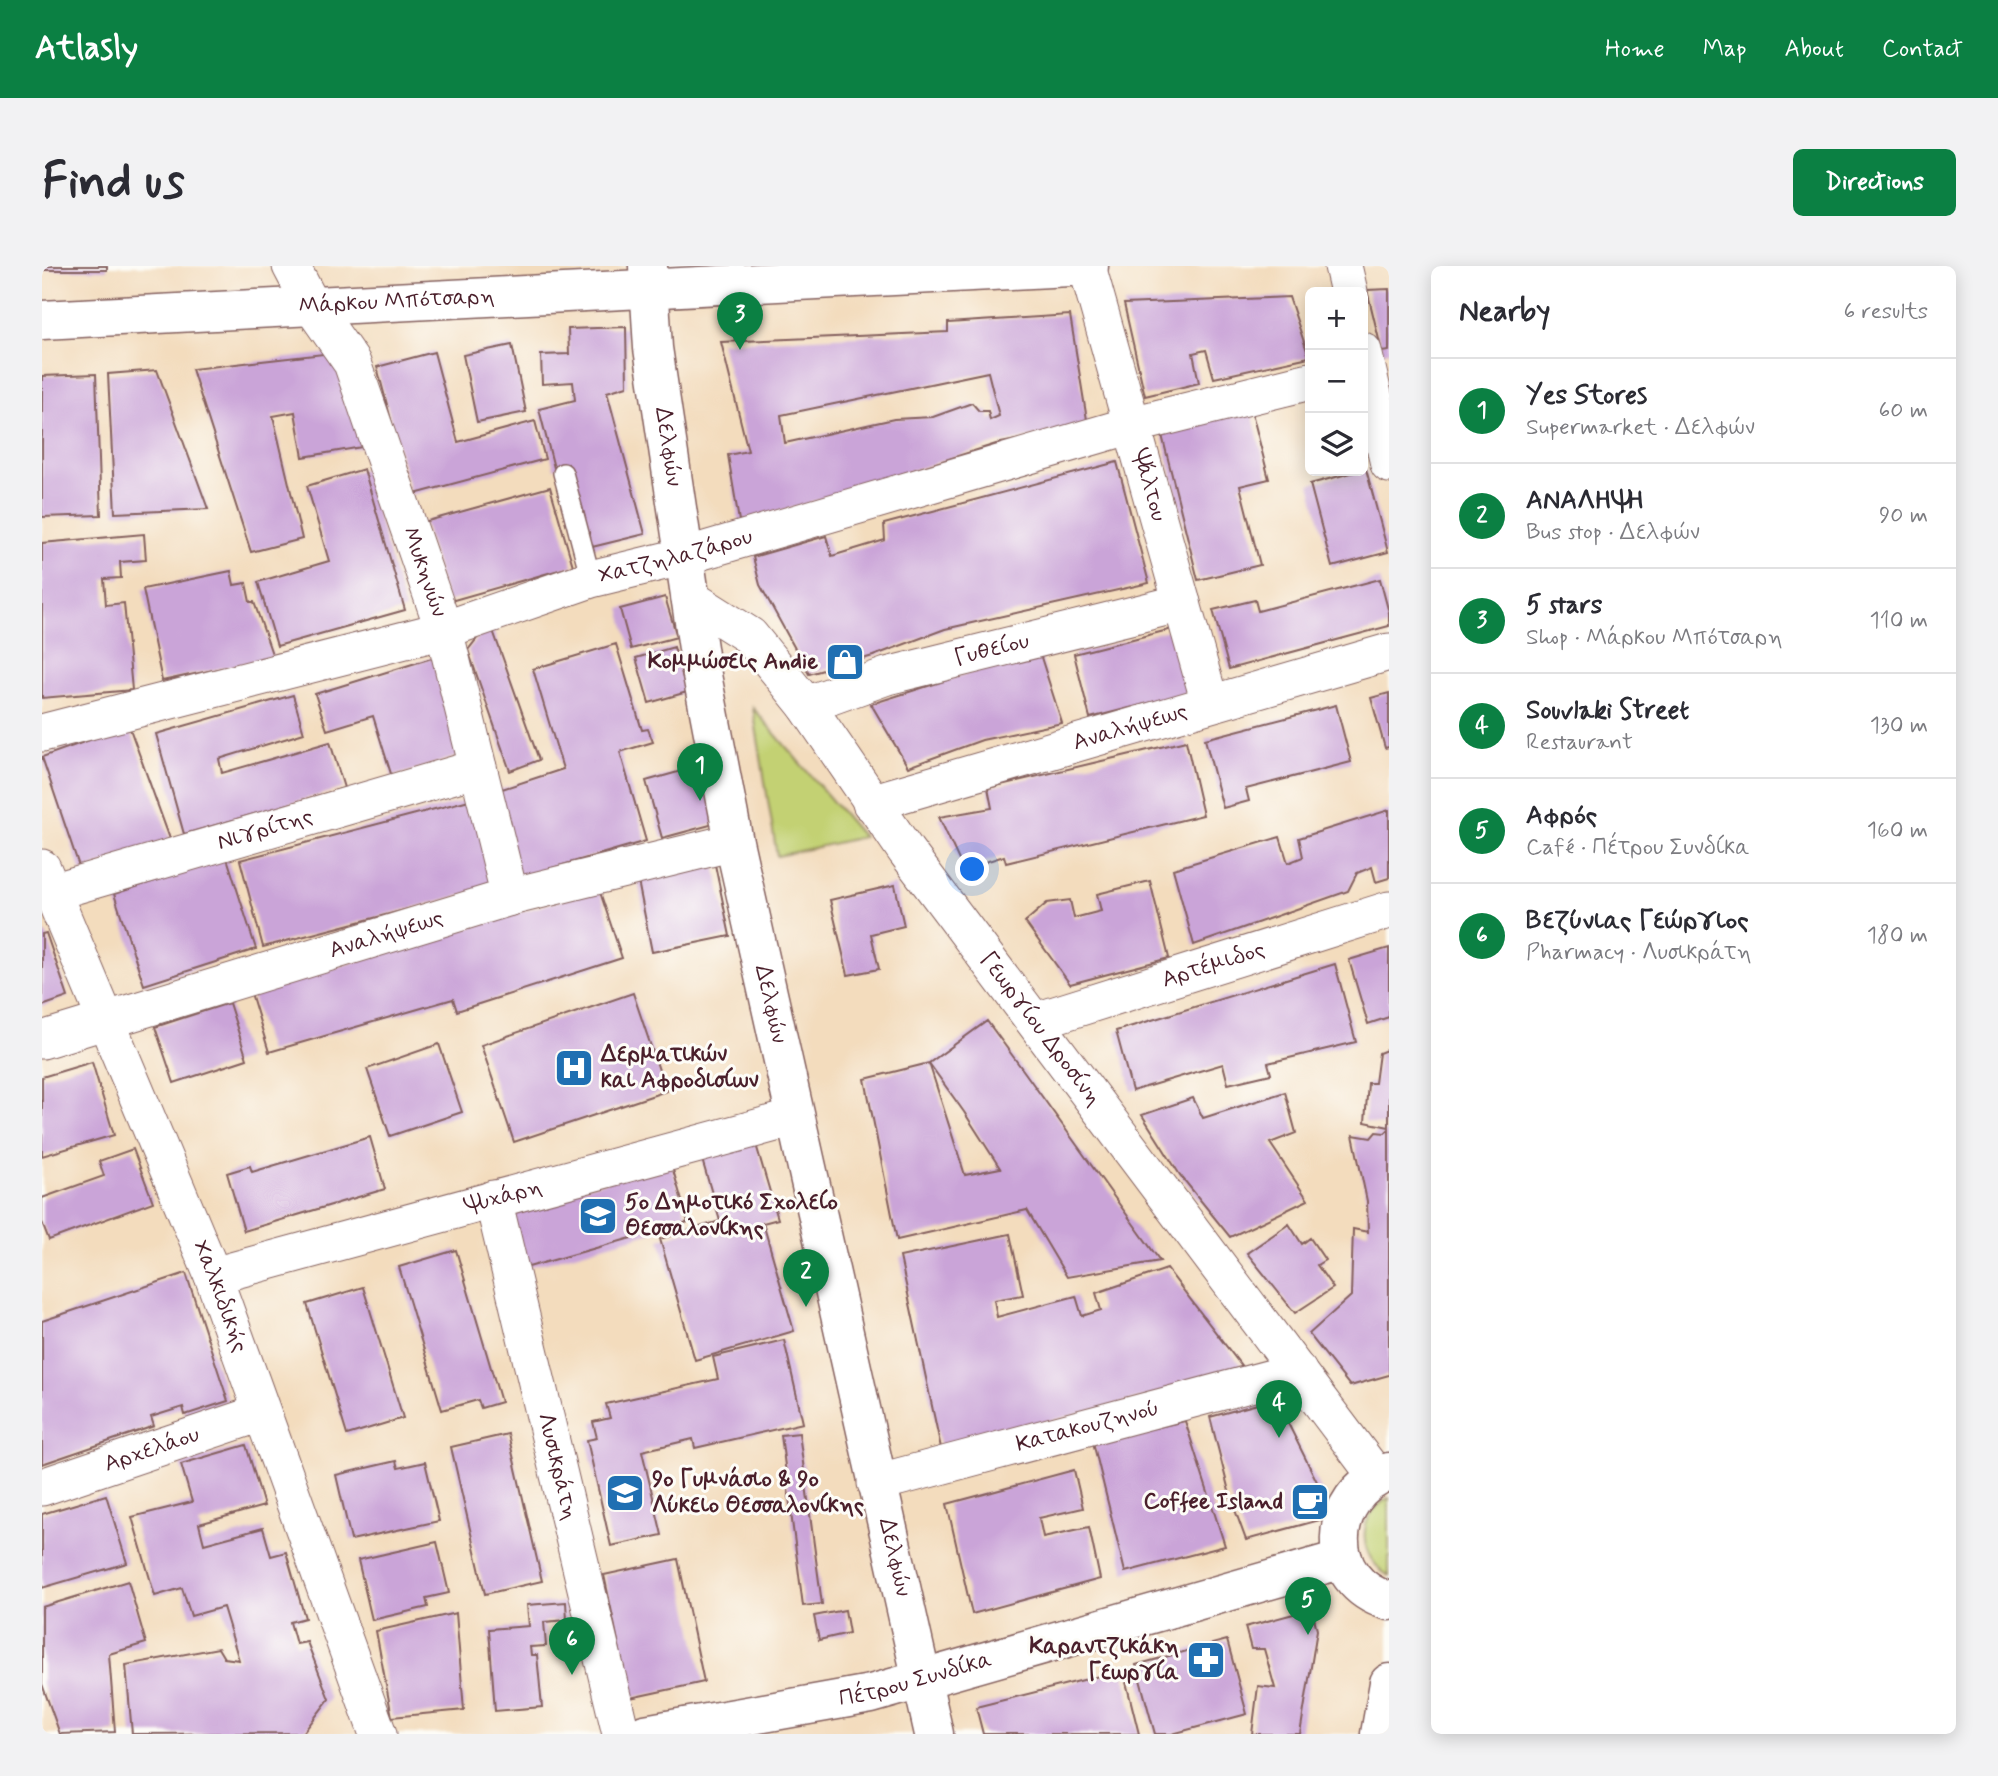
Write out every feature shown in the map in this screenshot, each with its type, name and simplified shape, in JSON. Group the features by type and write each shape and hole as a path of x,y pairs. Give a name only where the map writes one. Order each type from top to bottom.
{"main road":[{"name":"Μάρκου Μπότσαρη","path":"42,320 312,306 649,277 1088,266"},
{"name":"Δελφών","path":"649,277 653,348 690,598 734,842 934,1734"},
{"path":"1383,1474 1361,1488 1349,1503 1341,1521 1343,1559 1363,1589 1389,1601"},
{"name":"Πέτρου Συνδίκα","path":"645,1734 794,1709 920,1681 1343,1559"},
{"path":"1380,1734 1389,1683"}],"street":[{"name":"Μυκηνών","path":"291,266 312,306 352,363 444,630 510,897"},
{"name":"Ψάλτου","path":"1088,266 1210,703"},
{"path":"1343,266 1348,287"},
{"path":"1368,378 1389,464"},
{"name":"Χατζηλαζάρου","path":"42,733 444,630 592,579 685,556 1132,425 1305,382"},
{"name":"Γεωργίου Δροσίνη","path":"690,598 750,636 806,705 871,803 1298,1371 1383,1474"},
{"name":"Γυθείου","path":"806,705 887,676 1182,603"},
{"name":"Αναλήψεως","path":"871,803 1389,652"},
{"name":"Νιγρίτης","path":"47,880 478,768"},
{"name":"Αναλήψεως","path":"42,1040 510,897 734,842"},
{"name":"Χαλκιδικής","path":"47,880 212,1276 378,1734"},
{"name":"Αρτέμιδος","path":"1036,1021 1389,910"},
{"name":"Ψυχάρη","path":"212,1276 794,1118"},
{"name":"Λυσικράτη","path":"493,1199 621,1734"},
{"name":"Κατακουζηνού","path":"876,1483 1298,1371"},
{"name":"Αρχελάου","path":"42,1487 261,1413"}],"lane":[{"path":"563,473 592,579"}],"green space":[{"path":"753,708 863,837 777,856"},
{"path":"1389,1498 1389,1576 1371,1559 1365,1537 1370,1515 1378,1505"}],"building":[{"path":"42,266 107,266 107,270 42,270"},
{"path":"1389,289 1389,351 1382,352 1368,290"},
{"path":"1289,297 1305,345 1305,358 1214,378 1206,350 1193,353 1199,383 1145,396 1124,304"},
{"path":"1070,315 1088,426 996,444 786,510 739,521 728,455 748,451 721,342 948,332 948,323","holes":["988,372 999,416 990,420 988,411 979,411 972,403 933,417 894,419 785,443 781,415"]},
{"path":"626,327 627,386 607,392 645,534 588,548 568,464 554,468 539,409 575,400 573,382 542,384 541,355 569,354 568,329"},
{"path":"512,345 526,412 477,422 463,355"},
{"path":"341,352 362,447 303,457 295,412 273,416 302,539 251,552 192,369"},
{"path":"434,352 458,442 535,421 545,459 411,495 377,367"},
{"path":"157,370 208,509 115,513 108,374"},
{"path":"96,374 101,515 42,517 42,376"},
{"path":"1251,409 1269,479 1240,486 1260,565 1198,580 1161,431"},
{"path":"1117,462 1149,583 945,629 873,656 809,674 760,585 753,557 826,536 832,556 885,540 884,524"},
{"path":"364,469 405,610 277,646 258,582 329,561 307,486"},
{"path":"1340,476 1368,476 1388,552 1332,567 1310,484"},
{"path":"550,487 573,566 447,602 424,522"},
{"path":"144,534 146,560 120,562 121,578 104,579 106,605 124,603 132,690 42,698 42,543"},
{"path":"231,571 234,585 246,583 250,602 254,602 273,657 162,681 143,589"},
{"path":"1380,579 1389,613 1389,626 1229,669 1213,610 1255,600 1258,611"},
{"path":"665,597 677,637 631,649 620,609"},
{"path":"490,622 539,760 510,771 468,650"},
{"path":"1176,628 1192,692 1090,718 1074,654"},
{"path":"616,644 642,730 648,729 653,742 620,752 646,841 517,878 493,792 563,769 533,669"},
{"path":"674,647 687,692 649,703 636,658"},
{"path":"1039,651 1062,723 982,740 908,767 871,704"},
{"path":"432,658 462,755 392,777 373,716 327,730 315,694"},
{"path":"1389,693 1389,747 1385,748 1371,698"},
{"path":"293,695 304,733 219,759 222,773 330,742 344,788 184,834 156,734"},
{"path":"1336,705 1351,762 1246,789 1249,801 1223,808 1205,739"},
{"path":"129,726 170,839 81,872 42,757"},
{"path":"1186,741 1203,815 1006,863 1004,856 963,869 939,817 992,808 988,788"},
{"path":"710,763 725,821 662,838 646,781"},
{"path":"473,799 496,886 263,947 240,860"},
{"path":"1389,810 1389,878 1376,882 1372,867 1357,873 1348,891 1194,945 1173,869 1280,837 1288,863 1303,857 1299,838"},
{"path":"227,858 256,949 144,985 114,894"},
{"path":"714,860 730,936 652,952 637,876"},
{"path":"1150,881 1169,958 1070,984 1025,922 1047,903 1070,900 1074,918 1101,911 1097,894"},
{"path":"895,885 904,926 871,934 879,969 848,975 830,900"},
{"path":"599,889 622,958 457,1011 453,999 269,1052 251,993"},
{"path":"46,933 68,997 42,1006 42,934"},
{"path":"1389,948 1389,1017 1368,1024 1349,960"},
{"path":"1335,964 1356,1042 1268,1063 1271,1074 1228,1084 1223,1064 1132,1091 1116,1031"},
{"name":"Δερματικών και Αφροδισίων","path":"633,993 666,1091 514,1142 481,1045"},
{"path":"229,1003 247,1059 174,1083 155,1027"},
{"path":"987,1021 1160,1261 1067,1277 1027,1210 897,1240 865,1079 929,1063","holes":["929,1063 1000,1168 965,1175"]},
{"path":"439,1044 462,1112 390,1136 367,1069"},
{"path":"1389,1049 1389,1127 1365,1122 1368,1083 1375,1083 1379,1053"},
{"path":"92,1062 114,1135 42,1156 42,1077"},
{"path":"1285,1092 1296,1133 1270,1143 1308,1200 1230,1237 1180,1175 1142,1115 1193,1098 1203,1118"},
{"path":"1389,1129 1389,1375 1350,1386 1309,1334 1351,1296 1353,1229 1368,1232 1367,1201 1353,1135 1371,1138 1376,1132 1385,1133"},
{"path":"370,1137 385,1189 244,1231 227,1173 250,1166 252,1172"},
{"path":"755,1141 778,1219 763,1223 794,1331 695,1360 660,1239 720,1221 701,1156"},
{"path":"133,1149 153,1202 49,1240 42,1222 42,1198 104,1176 99,1161"},
{"name":"5ο Δημοτικό Σχολείο Θεσσαλονίκης","path":"671,1163 688,1222 525,1268 508,1209"},
{"path":"1289,1224 1302,1244 1310,1238 1325,1260 1317,1265 1333,1288 1295,1313 1247,1253"},
{"path":"1010,1234 1023,1295 994,1300 997,1317 1076,1296 1082,1316 1101,1310 1096,1293 1167,1269 1246,1372 941,1448 900,1257"},
{"path":"456,1250 501,1402 481,1408 478,1400 442,1410 399,1267"},
{"path":"186,1273 228,1401 185,1415 183,1407 151,1417 154,1426 42,1464 42,1321"},
{"path":"363,1287 403,1418 347,1435 307,1304"},
{"name":"9ο Γυμνάσιο & 9ο Λύκειο Θεσσαλονίκης","path":"784,1340 803,1423 695,1448 693,1439 642,1451 662,1535 611,1546 587,1440 597,1438 593,1422 610,1418 606,1404 718,1379 713,1357"},
{"path":"1276,1399 1334,1516 1246,1540 1231,1499 1210,1417"},
{"path":"1185,1421 1225,1546 1125,1572 1093,1442"},
{"path":"799,1433 822,1604 803,1606 781,1435"},
{"path":"508,1434 542,1581 485,1594 451,1447"},
{"path":"246,1445 264,1506 199,1524 204,1544 263,1528 271,1556 286,1552 305,1618 290,1622 296,1644 307,1642 329,1699 303,1733 132,1734 126,1665 218,1648 224,1658 239,1660 223,1607 191,1616 182,1588 155,1596 132,1517 192,1502 181,1464"},
{"path":"396,1461 398,1468 425,1462 439,1521 351,1540 336,1475"},
{"path":"1074,1470 1083,1508 1039,1518 1043,1537 1089,1527 1100,1579 972,1614 947,1504"},
{"path":"106,1495 127,1563 42,1588 42,1514"},
{"path":"437,1542 449,1593 426,1598 428,1607 372,1620 358,1560"},
{"path":"678,1559 704,1682 630,1698 604,1575"},
{"path":"128,1581 146,1643 109,1654 115,1732 60,1734 42,1684 42,1607"},
{"path":"566,1602 567,1620 544,1622 546,1646 530,1647 531,1655 537,1655 542,1707 495,1711 489,1629 529,1626 527,1605"},
{"path":"1312,1609 1317,1630 1300,1734 1252,1734 1258,1686 1275,1688 1264,1649 1251,1649 1245,1627"},
{"path":"845,1610 849,1633 819,1640 814,1616"},
{"path":"456,1613 464,1710 392,1717 376,1631"},
{"path":"1227,1640 1247,1714 1172,1734 1155,1734 1136,1665"},
{"path":"1123,1670 1139,1734 983,1734 976,1707"}],"place":[{"name":"5 stars","path":"740,350"},
{"name":"Κομμώσεις Andie","path":"845,662"},
{"name":"Yes Stores","path":"700,801"},
{"name":"Δερματικών και Αφροδισίων","path":"574,1068"},
{"name":"5ο Δημοτικό Σχολείο Θεσσαλονίκης","path":"598,1216"},
{"name":"ΑΝΑΛΗΨΗ","path":"806,1307"},
{"name":"Souvlaki Street","path":"1279,1438"},
{"name":"9ο Γυμνάσιο & 9ο Λύκειο Θεσσαλονίκης","path":"625,1493"},
{"name":"Coffee Island","path":"1310,1502"},
{"name":"Αφρός","path":"1308,1635"},
{"name":"Καραντζικάκη Γεωργία","path":"1206,1660"},
{"name":"Βεζύνιας Γεώργιος","path":"572,1675"}]}
